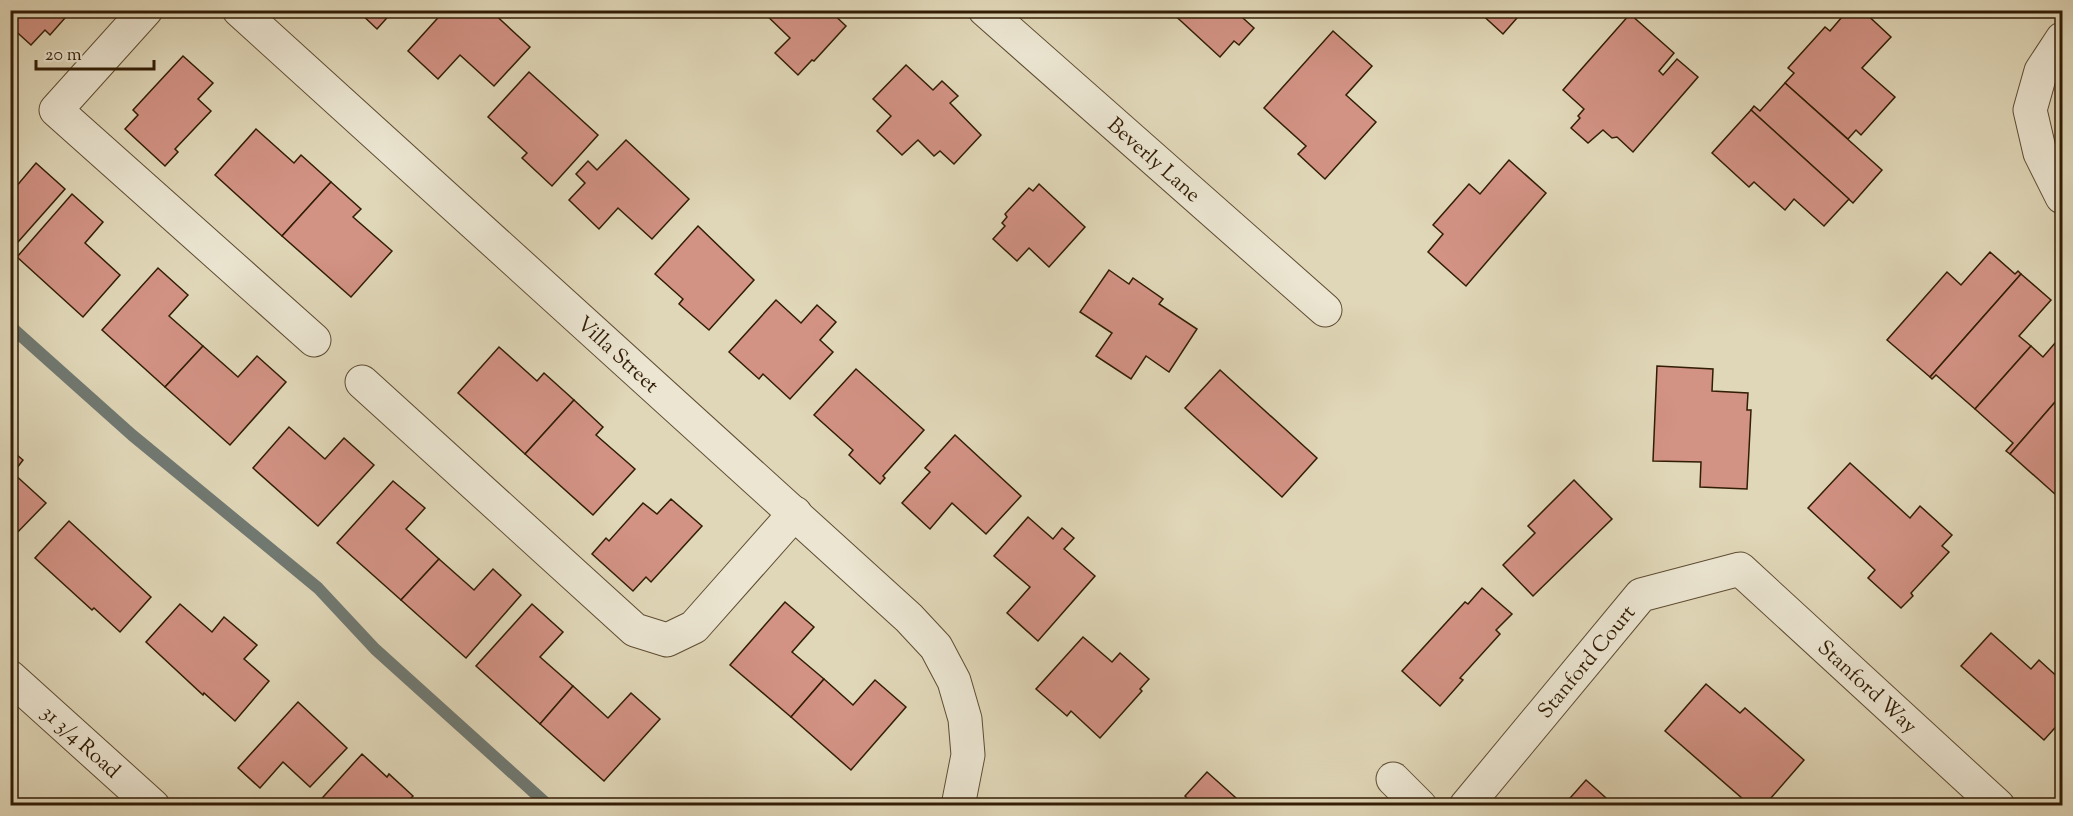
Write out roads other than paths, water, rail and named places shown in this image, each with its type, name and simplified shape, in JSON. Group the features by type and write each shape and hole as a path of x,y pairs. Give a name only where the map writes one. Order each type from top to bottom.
{"street":[{"path":"146,10 56,110 314,340"},
{"name":"Villa Street","path":"239,10 795,513 909,618 936,647 954,681 965,719 968,755 958,806"},
{"name":"Beverly Lane","path":"985,10 1325,310"},
{"path":"2062,39 2041,71 2030,110 2040,153 2062,197"},
{"path":"362,382 635,630 667,640 694,627 795,513"},
{"name":"Stanford Court","path":"1466,806 1641,595 1740,569"},
{"name":"Stanford Way","path":"1740,569 1998,806"},
{"name":"31 3/4 Road","path":"10,677 153,806"},
{"path":"1393,779 1420,806"}],"waterway":[{"path":"10,326 132,435 318,588 375,649 549,806"}]}
